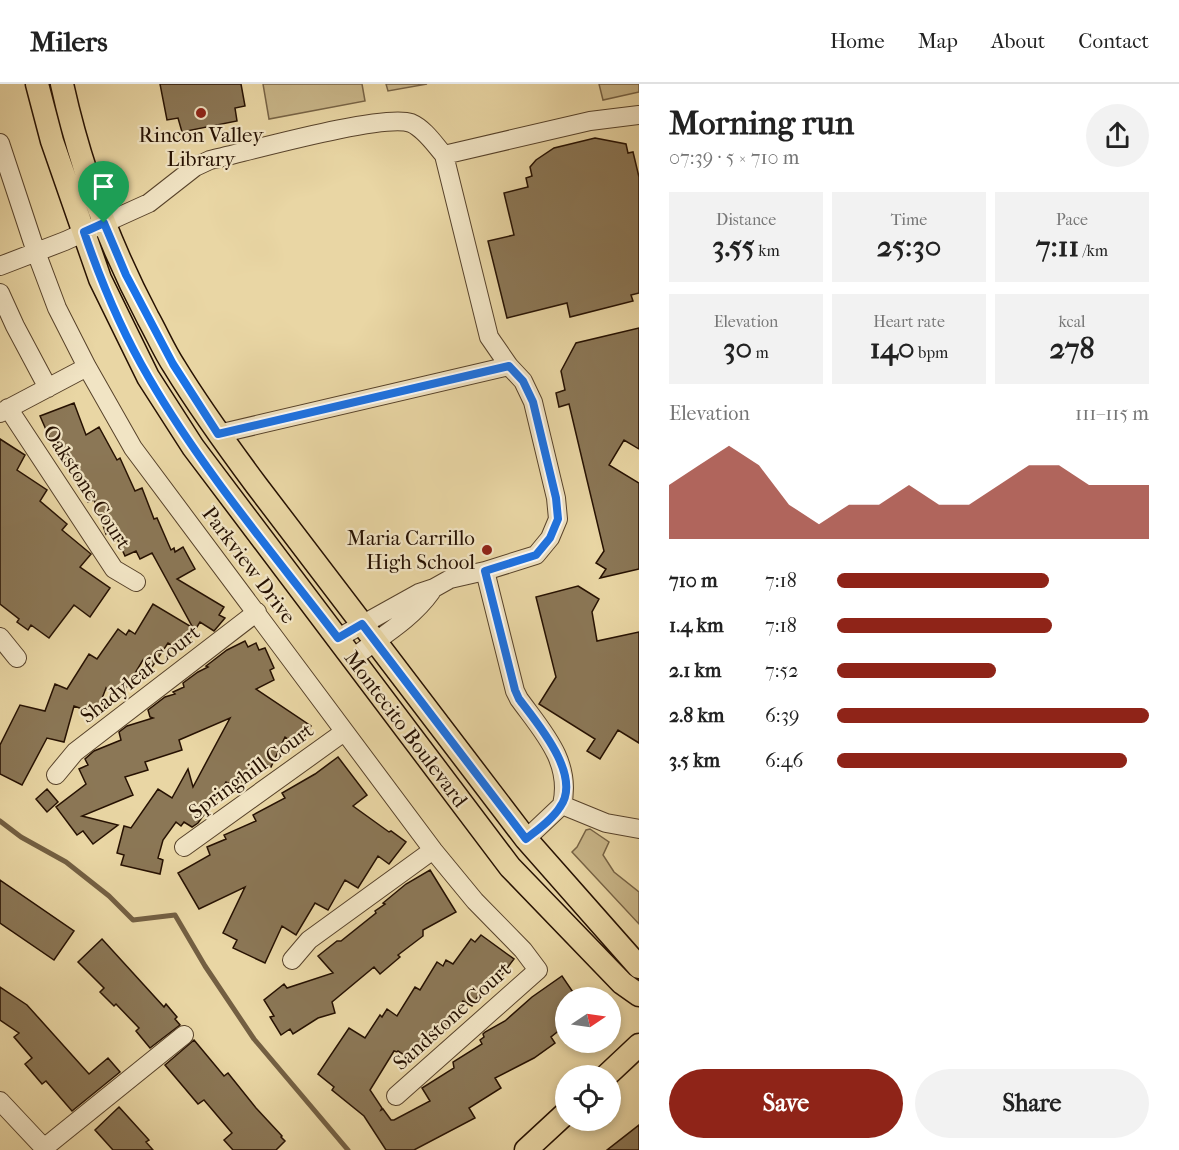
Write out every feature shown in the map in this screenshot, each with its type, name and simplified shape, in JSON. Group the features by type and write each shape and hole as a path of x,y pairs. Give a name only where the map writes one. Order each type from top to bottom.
{"main road":[{"name":"Montecito Boulevard","path":"37,84 52,141 94,228 126,275 173,364 218,434 526,839 639,968"},
{"name":"Montecito Boulevard","path":"62,84 94,228 100,279 148,377 193,447 510,867 622,982 639,995"},
{"path":"618,1065 639,1045"},
{"path":"526,1150 555,1123"}],"street":[{"path":"444,156 590,121 639,115"},
{"path":"0,266 149,203 204,162 339,130 389,122 404,122 419,128 444,156 489,337 509,366 523,381 533,402 556,498 558,519 550,538 536,555 450,579 434,588 425,600 391,631 368,632 338,638"},
{"name":"Parkview Drive","path":"0,143 57,308 87,367 134,448 433,850 475,902 523,950 538,970"},
{"path":"0,293 48,388"},
{"path":"218,434 509,366"},
{"path":"4,411 87,367"},
{"name":"Oakstone Court","path":"4,411 114,569 136,582"},
{"path":"485,571 515,690 548,739 560,761 565,779 562,805 526,839"},
{"name":"Shadyleaf Court","path":"56,775 75,752 257,612"},
{"path":"353,658 368,632"},
{"path":"0,637 17,658"},
{"name":"Springhill Court","path":"184,847 344,732"},
{"path":"562,805 606,824 639,829"},
{"path":"292,960 309,940 433,850"},
{"name":"Sandstone Court","path":"396,1096 538,970"},
{"path":"0,1101 45,1149 184,1035"}],"shaded area":[{"path":"263,84 362,84 365,101 269,119"},
{"path":"386,84 427,84 388,91"},
{"path":"599,84 639,84 639,92 603,100"},
{"path":"590,829 609,842 603,855 614,872 639,892 639,924 572,852 586,830"}],"building":[{"name":"Rincon Valley Library","path":"160,84 241,84 245,106 235,108 237,121 182,132 178,118 167,120"},
{"path":"595,138 626,144 628,153 633,152 639,177 639,293 631,295 633,301 570,317 567,303 507,318 488,241 514,235 504,193 528,187 526,178 532,176 530,167 554,148"},
{"path":"639,328 639,449 624,440 609,465 639,483 639,569 600,578 606,569 596,563 604,551 569,404 559,407 556,393 565,390 561,371 576,343"},
{"path":"74,403 86,435 99,427 117,460 120,458 135,491 142,488 154,519 157,518 171,550 174,548 175,552 183,547 195,569 177,579 224,607 219,615 225,618 214,631 200,622 182,651 168,643 148,673 143,660 120,698 106,688 96,714 74,706 64,742 47,738 22,785 0,774 0,745 20,705 45,711 55,684 67,689 89,654 97,659 118,629 126,635 129,630 135,634 153,604 193,628 152,553 140,559 136,551 125,556 112,527 106,534 94,500 88,502 75,472 73,474 55,441 51,441 40,416"},
{"path":"0,439 25,455 17,470 47,490 40,501 67,524 62,530 91,554 80,567 110,588 90,617 74,605 49,638 31,625 28,630 17,622 19,619 0,604"},
{"path":"578,586 599,599 592,612 597,641 639,632 639,743 618,730 600,759 587,751 595,739 539,704 556,677 536,597"},
{"path":"245,641 248,647 256,643 259,650 265,648 274,668 270,670 274,680 256,689 311,726 298,746 285,737 271,767 257,761 256,764 253,762 241,789 226,782 212,807 211,805 198,823 192,827 184,822 181,826 176,822 163,840 158,858 163,860 160,874 121,865 124,855 117,853 124,826 131,828 158,789 172,798 188,769 193,787 230,718 179,740 182,750 145,762 148,770 125,777 133,795 82,816 118,825 93,844 83,831 77,835 56,807 86,784 79,769 88,765 85,759 94,751 121,740 119,732 127,726 153,718 150,717 148,710 165,697 175,694 173,692 184,687 183,683 208,667 206,666 227,650"},
{"path":"338,757 367,795 353,806 406,842 389,864 378,856 358,888 345,880 328,910 315,903 296,935 282,926 265,963 233,948 237,940 223,933 245,887 199,909 178,873 210,855 207,847 226,839 224,835 256,821 253,815 285,798 282,793 315,774"},
{"path":"47,789 58,802 47,812 36,799"},
{"path":"430,870 456,912 423,930 423,936 398,955 400,957 380,974 374,967 332,1002 335,1013 318,1018 293,1034 290,1029 281,1035 270,1017 274,1016 264,1000 284,984 287,988 333,973 318,956 376,913 375,911 385,904 383,903 406,884"},
{"path":"0,880 74,931 54,960 0,923"},
{"path":"481,935 514,959 498,980 491,975 472,1006 463,1001 444,1034 433,1028 412,1060 394,1051 370,1090 382,1108 381,1110 383,1109 391,1120 394,1120 430,1101 422,1088 454,1068 453,1062 482,1044 480,1040 484,1037 485,1032 505,1021 532,997 562,976 570,987 555,987 555,1034 551,1037 555,1043 534,1058 495,1078 501,1088 469,1108 475,1118 414,1150 386,1150 364,1116 332,1090 334,1087 318,1074 349,1028 365,1038 380,1015 382,1017 387,1009 397,1016 415,987 420,990 437,962 443,966 446,960 453,964 471,939 475,942"},
{"path":"102,939 164,1007 166,1004 177,1017 175,1019 180,1025 150,1048 136,1031 139,1028 116,1004 114,1006 100,992 104,988 78,962"},
{"path":"0,987 27,1005 89,1074 108,1058 120,1072 72,1111 46,1081 42,1084 25,1064 32,1058 14,1037 19,1033 0,1020"},
{"path":"194,1040 224,1076 228,1073 282,1136 285,1141 276,1150 233,1150 224,1140 232,1133 204,1100 198,1104 165,1065"},
{"path":"119,1107 149,1140 146,1142 153,1150 113,1150 95,1130"},
{"path":"639,1125 639,1150 607,1150"}],"waterway":[{"path":"0,821 21,837 66,862 109,896 133,920 175,915 205,966 254,1039 348,1150"}],"place":[{"name":"Rincon Valley Library","path":"201,113"},
{"name":"Maria Carrillo High School","path":"487,550"}],"route":[{"path":"104,223 126,275 173,364 218,434 509,366 528,388 556,498 558,519 555,530 536,555 485,571 515,690 556,751 565,779 562,805 526,839 362,624 338,638 193,447 148,377 100,279 84,232 104,223"}]}
